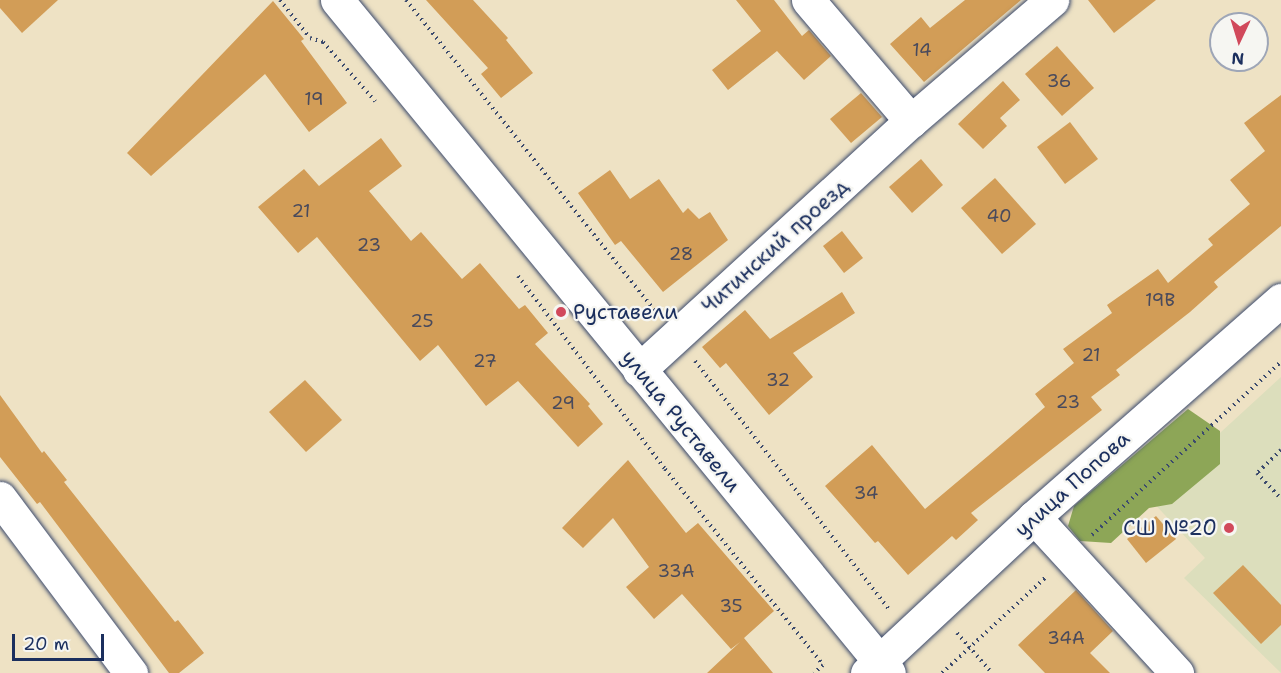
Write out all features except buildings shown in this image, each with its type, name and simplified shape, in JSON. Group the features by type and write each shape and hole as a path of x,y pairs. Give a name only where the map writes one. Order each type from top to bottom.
{"street":[{"name":"улица Руставели","path":"336,0 639,370 878,669"},
{"path":"808,0 911,122"},
{"name":"Читинский проезд","path":"639,370 911,122 1052,0"},
{"name":"улица Попова","path":"878,669 1034,517 1281,300"},
{"path":"0,498 131,673"},
{"path":"1034,517 1177,673"}],"path":[{"path":"280,0 310,38 322,42 378,104"},
{"path":"406,0 676,336 890,611"},
{"path":"513,269 665,469 823,665 814,673"},
{"path":"942,673 972,648 1281,362"},
{"path":"1281,450 1257,473 1281,499"},
{"path":"950,626 992,673"}],"shaded area":[{"name":"СШ №20","path":"1281,377 1281,673 1184,578 1205,558 1149,498"}],"green space":[{"path":"1188,409 1220,431 1220,464 1172,504 1149,508 1111,543 1080,541 1068,526 1074,506"}],"place":[{"name":"Руставели","path":"561,312"},
{"name":"СШ №20","path":"1229,528"}]}
